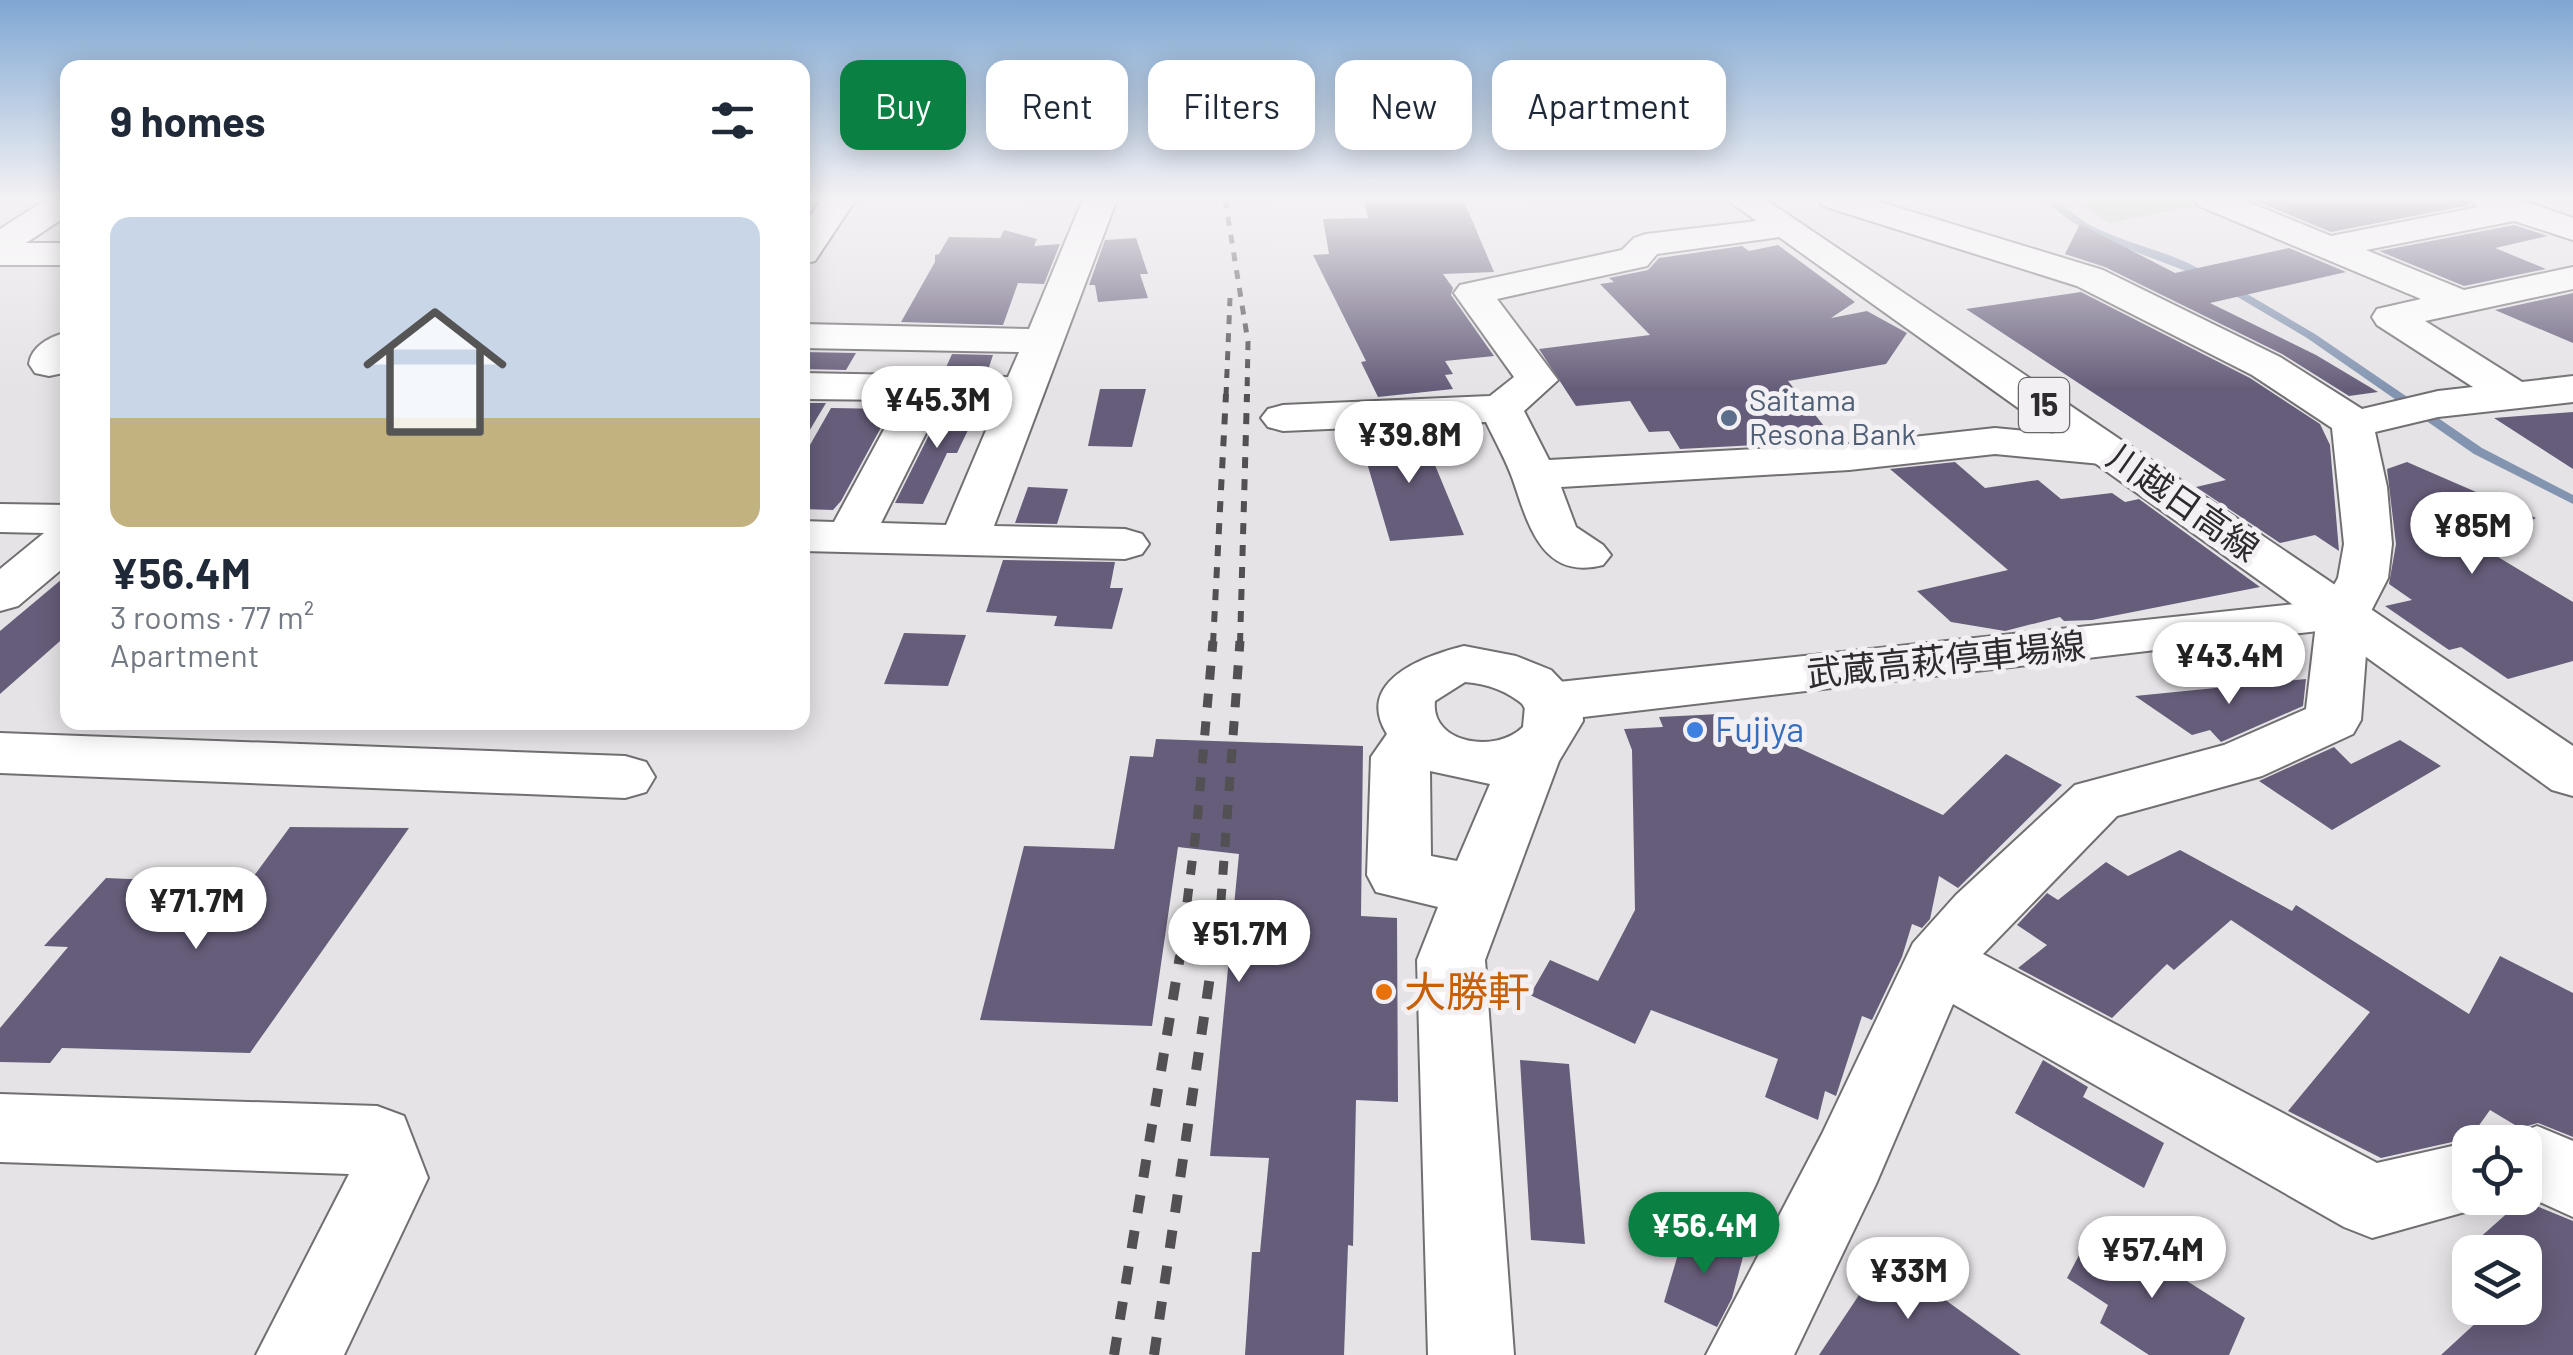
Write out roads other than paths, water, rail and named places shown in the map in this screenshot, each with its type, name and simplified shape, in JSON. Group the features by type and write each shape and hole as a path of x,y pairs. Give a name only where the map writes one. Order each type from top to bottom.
{"street":[{"path":"964,540 1075,262"},
{"path":"1284,418 1502,408 1537,380 1474,293 1615,262"},
{"name":"川越日高線","path":"1836,262 2573,775"},
{"path":"2039,262 2090,278 2266,366 2356,424 2423,407 2573,389"},
{"path":"2365,262 2462,303"},
{"path":"2514,394 2391,318 2573,278"},
{"path":"810,336 1044,341"},
{"path":"60,350 49,358 49,364 60,364"},
{"path":"810,386 1025,390"},
{"path":"826,536 928,388"},
{"path":"1502,408 1534,475 1556,535 1586,555"},
{"path":"1749,1355 1848,1158 1937,962 1979,913 2096,800 2241,761 2333,720 2343,615 2363,578 2368,544 2364,487 2353,432 2356,424"},
{"path":"1534,475 1849,457 1995,441 2112,452"},
{"path":"0,518 60,519"},
{"path":"826,536 1125,544"},
{"path":"0,596 60,545"},
{"name":"武蔵高萩停車場線","path":"1541,727 2343,615"},
{"path":"1471,1355 1452,960 1541,727 1529,679 1487,664 1442,668 1412,689 1406,704 1408,720 1417,736 1431,748 1472,762 1494,763 1541,727"},
{"path":"1417,736 1400,757 1399,875 1477,890"},
{"path":"0,753 626,777"},
{"path":"1937,962 2372,1201 2452,1182"},
{"path":"0,1128 377,1140 389,1178 298,1355"},
{"path":"2542,1165 2573,1181"}],"waterway":[{"path":"2173,262 2208,277"},
{"path":"2228,287 2311,336 2478,451 2573,500"}],"railway":[{"path":"1235,262 1248,342 1247,396"},
{"path":"1226,396 1230,298"},
{"path":"1213,644 1226,394"},
{"path":"1240,644 1247,394"},
{"path":"1180,958 1213,641"},
{"path":"1212,958 1221,900 1240,641"},
{"path":"1114,1355 1180,956"},
{"path":"1154,1355 1213,956"}],"place":[{"name":"Saitama Resona Bank","path":"1729,418"},
{"name":"Fujiya","path":"1695,730"},
{"name":"大勝軒","path":"1384,992"}]}
